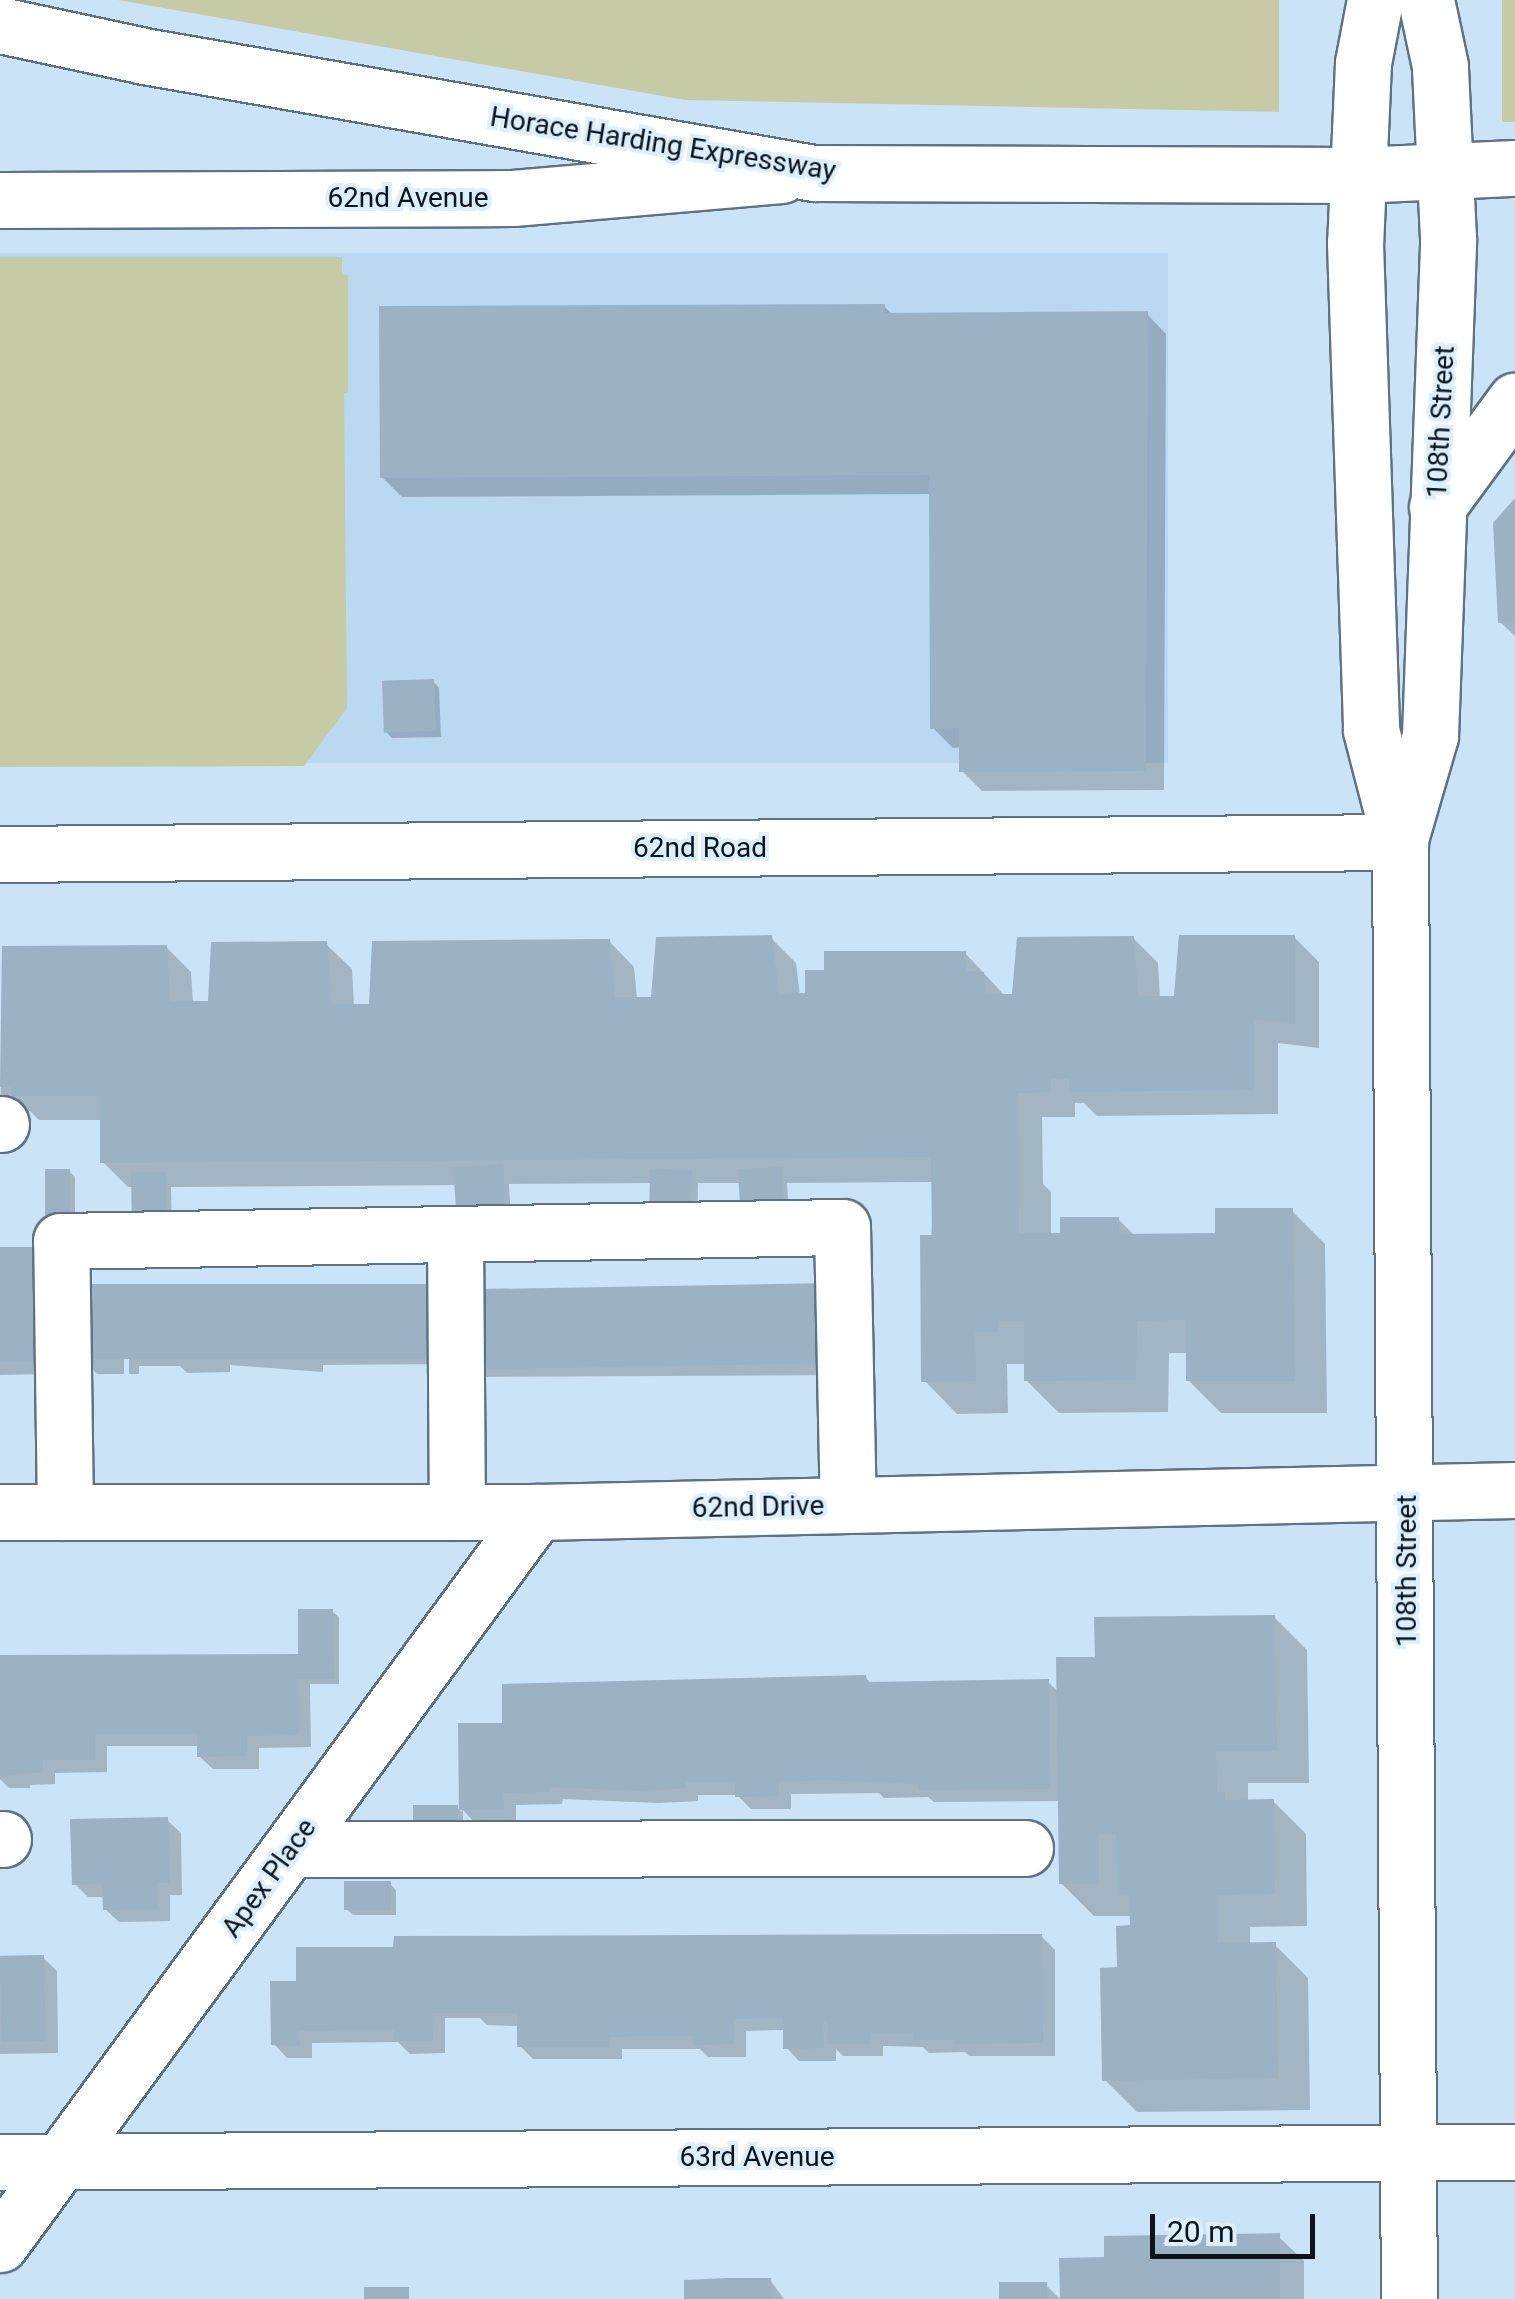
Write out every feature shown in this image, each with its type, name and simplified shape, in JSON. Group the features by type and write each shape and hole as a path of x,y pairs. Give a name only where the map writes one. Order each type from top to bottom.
{"street":[{"name":"108th Street","path":"1375,0 1363,63 1355,242 1371,730 1400,842 1410,2299"},
{"name":"108th Street","path":"1400,842 1430,736 1448,238 1440,66 1426,0"},
{"name":"Horace Harding Expressway","path":"0,25 144,56 814,173 1358,175 1515,168"},
{"name":"62nd Avenue","path":"0,200 512,198 814,173"},
{"path":"1437,507 1515,401"},
{"name":"62nd Road","path":"0,854 1400,842"},
{"path":"65,1512 62,1241 842,1228 848,1506"},
{"path":"455,1234 457,1512"},
{"name":"62nd Drive","path":"0,1512 536,1512 1515,1490"},
{"name":"Apex Place","path":"0,2244 536,1512"},
{"path":"291,1849 1026,1848"},
{"name":"63rd Avenue","path":"0,2162 1515,2152"}],"shaded area":[{"path":"0,253 1168,253 1168,763 0,763"}],"green space":[{"path":"118,0 1279,0 1279,112 685,100"},
{"path":"1502,0 1515,0 1515,122 1502,122"},
{"path":"0,257 342,257 342,274 348,275 348,392 344,393 347,708 304,766 0,767"}],"building":[{"path":"885,304 885,313 1148,311 1146,771 959,772 959,728 930,729 929,475 380,478 379,306"},
{"path":"1515,498 1515,622 1498,623 1493,523"},
{"path":"434,679 436,731 384,733 382,681"},
{"path":"772,935 779,994 805,993 805,970 824,970 824,951 966,951 966,971 984,972 985,994 1012,994 1017,937 1134,936 1138,996 1174,996 1179,935 1295,935 1295,1024 1254,1019 1254,1090 1069,1092 1069,1079 1051,1079 1051,1092 1018,1093 1019,1233 1060,1233 1060,1217 1119,1217 1119,1234 1215,1233 1215,1208 1293,1208 1295,1381 1186,1381 1186,1320 1137,1321 1136,1380 1024,1381 1024,1321 998,1321 998,1332 975,1332 976,1381 921,1382 920,1235 932,1235 931,1157 100,1163 100,1096 11,1096 11,1087 0,1087 2,946 167,945 170,1001 208,1001 211,942 327,941 332,1004 369,1004 372,941 610,939 615,997 651,997 656,937"},
{"path":"503,1164 506,1212 456,1215 453,1167"},
{"path":"782,1167 785,1222 741,1224 738,1169"},
{"path":"45,1169 70,1169 70,1227 45,1227"},
{"path":"650,1169 692,1170 691,1225 649,1224"},
{"path":"166,1172 167,1229 132,1230 131,1173"},
{"path":"0,1247 38,1247 38,1362 0,1362"},
{"path":"831,1283 832,1363 469,1369 468,1289"},
{"path":"81,1284 442,1284 442,1359 81,1359"},
{"path":"298,1609 333,1609 334,1679 298,1679 299,1735 247,1736 247,1756 197,1757 197,1734 95,1734 95,1760 43,1760 43,1772 0,1776 0,1655 298,1654"},
{"path":"1275,1615 1277,1751 1216,1751 1217,1792 1225,1792 1225,1800 1274,1799 1275,1894 1218,1895 1218,1943 1276,1942 1278,2078 1102,2081 1100,1968 1117,1967 1116,1926 1130,1925 1129,1895 1117,1896 1116,1834 1099,1835 1099,1884 1059,1884 1056,1657 1095,1657 1094,1617"},
{"path":"866,1675 867,1682 1049,1679 1050,1789 918,1790 918,1784 824,1780 779,1782 779,1796 735,1797 735,1782 686,1782 686,1788 644,1791 550,1787 550,1792 503,1793 504,1810 459,1810 458,1723 502,1723 502,1684"},
{"path":"413,1805 458,1805 458,1831 413,1831"},
{"path":"168,1817 170,1883 157,1883 158,1909 103,1910 102,1884 72,1885 70,1819"},
{"path":"344,1881 391,1881 391,1910 344,1910"},
{"path":"1042,1934 1043,2043 953,2044 953,2040 913,2040 913,2034 871,2034 871,2044 828,2044 827,2021 823,2022 824,2048 783,2049 783,2018 734,2019 734,2044 693,2045 693,2036 649,2036 609,2037 609,2047 517,2047 517,2013 432,2013 433,2041 394,2041 394,2030 299,2031 300,2046 271,2045 270,1981 296,1981 296,1947 393,1947 394,1936"},
{"path":"44,1955 46,2041 2,2042 0,1956"},
{"path":"1280,2233 1280,2299 1060,2299 1059,2258 1104,2257 1104,2236"},
{"path":"771,2278 772,2299 684,2299 684,2280"},
{"path":"999,2282 1047,2282 1047,2299 999,2299"},
{"path":"364,2287 409,2287 409,2299 364,2299"}]}
